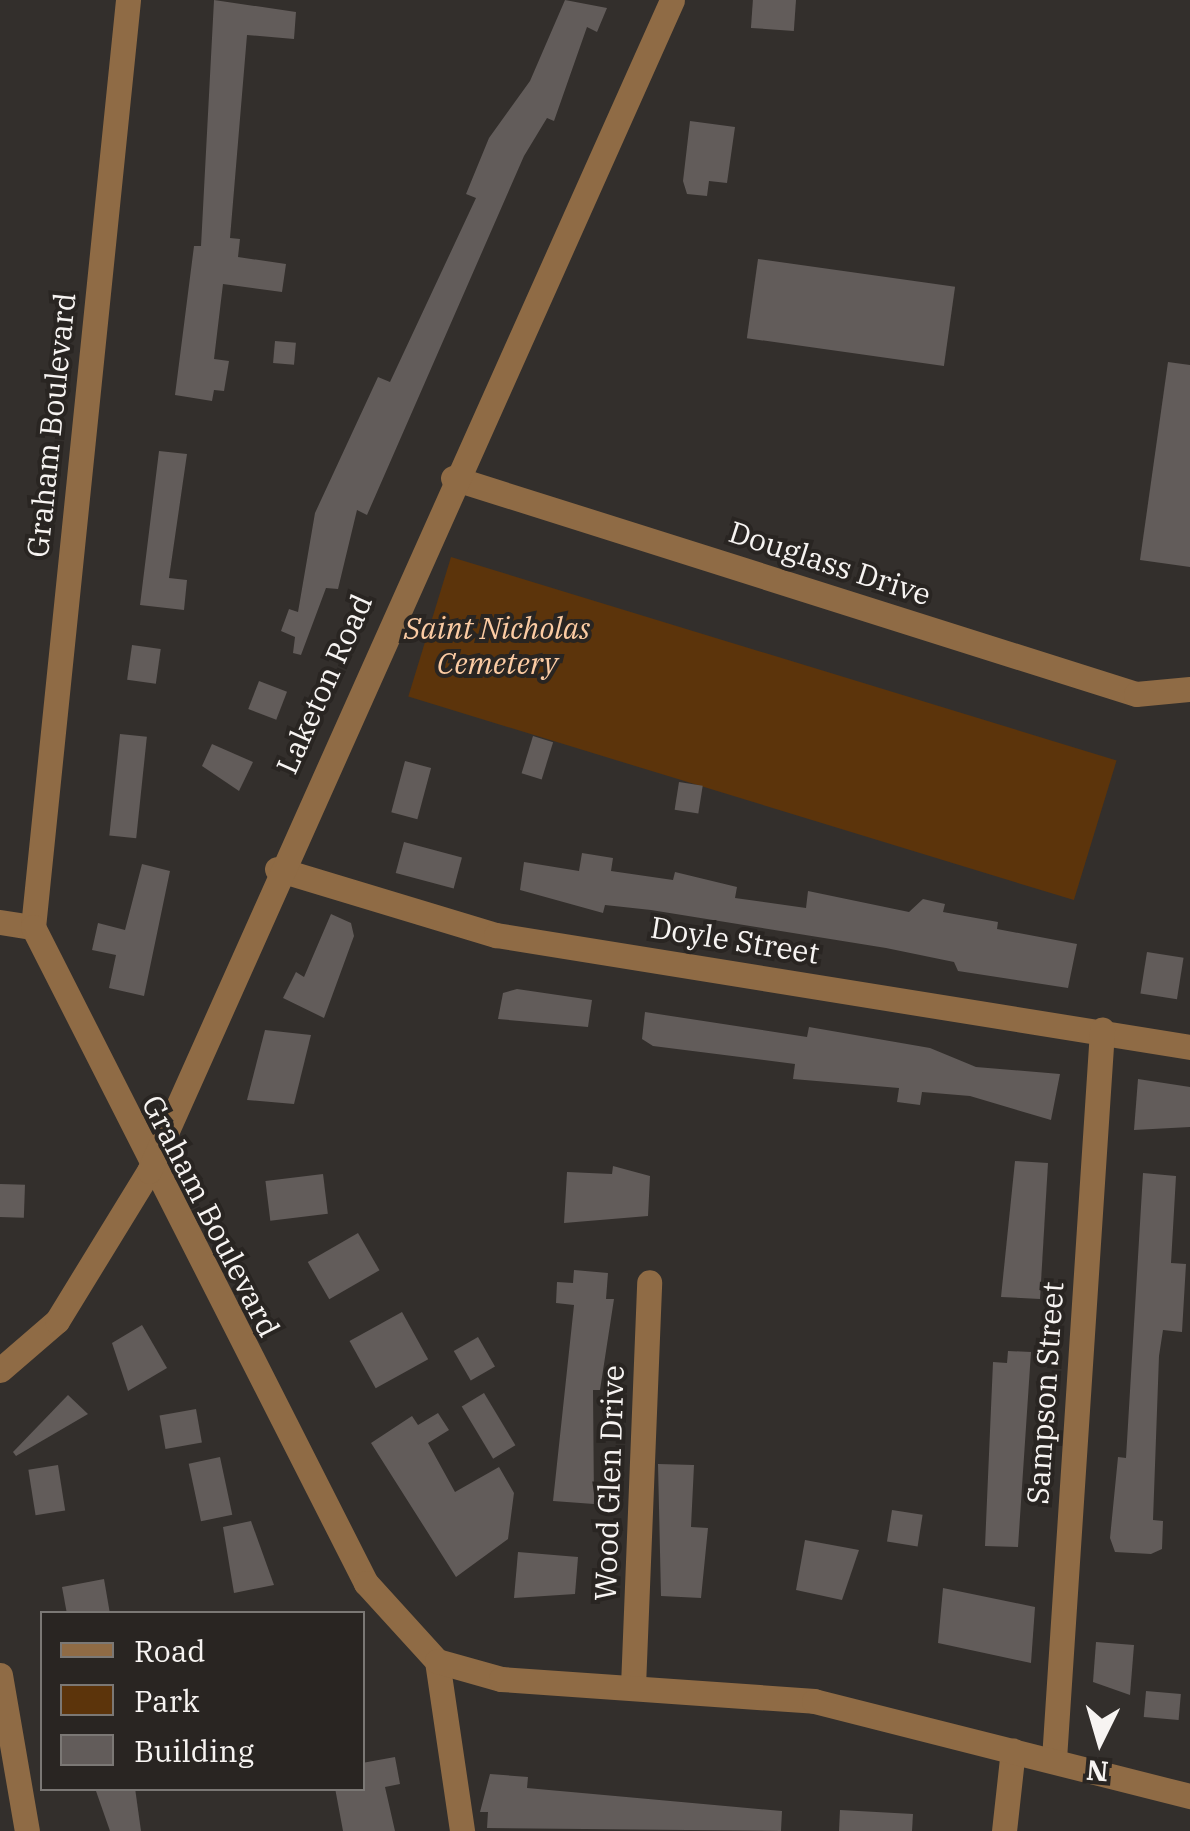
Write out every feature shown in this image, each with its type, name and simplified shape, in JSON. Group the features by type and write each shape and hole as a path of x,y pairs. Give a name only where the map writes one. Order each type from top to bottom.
{"street":[{"name":"Graham Boulevard","path":"128,0 32,927 149,1171 366,1583 437,1662"},
{"name":"Laketon Road","path":"0,1370 56,1320 149,1171 277,869 672,0"},
{"name":"Douglass Drive","path":"454,478 1136,694 1190,689"},
{"name":"Doyle Street","path":"277,869 496,935 1190,1046"},
{"path":"0,922 32,927"},
{"name":"Sampson Street","path":"1054,1759 1102,1030"},
{"name":"Wood Glen Drive","path":"634,1686 649,1282"},
{"path":"462,1831 437,1662 501,1679 814,1701 1190,1796"},
{"path":"0,1674 27,1831"},
{"path":"1004,1831 1013,1750"}],"green space":[{"name":"Saint Nicholas Cemetery","path":"451,557 1117,760 1074,900 408,697"}],"building":[{"path":"214,0 296,12 294,39 247,35 230,238 240,239 238,257 286,264 282,292 223,284 214,359 229,361 224,391 214,390 212,401 175,395 194,246 201,246"},
{"path":"565,0 607,8 597,32 587,27 554,121 547,118 524,156 367,515 357,510 338,589 326,588 301,655 293,653 295,637 281,631 289,609 298,612 315,513 378,377 390,382 476,198 466,194 489,138 530,81"},
{"path":"753,0 796,0 794,31 751,28"},
{"path":"690,121 735,127 727,183 709,181 707,196 687,194 683,181"},
{"path":"758,259 955,287 944,366 747,338"},
{"path":"275,341 296,343 294,365 273,363"},
{"path":"1168,362 1190,365 1190,567 1140,560"},
{"path":"159,451 187,454 169,578 187,580 184,610 140,605"},
{"path":"132,645 161,649 156,684 127,680"},
{"path":"259,681 287,692 276,720 248,709"},
{"path":"120,734 147,737 136,838 109,835"},
{"path":"533,736 553,742 542,779 522,773"},
{"path":"212,744 253,762 239,791 202,766"},
{"path":"405,761 431,768 417,819 391,812"},
{"path":"679,782 703,786 698,813 675,810"},
{"path":"404,842 462,858 454,888 396,873"},
{"path":"582,853 613,858 611,871 673,880 675,872 737,887 735,898 806,908 808,891 909,912 923,899 945,904 943,912 998,922 997,929 1077,944 1068,988 958,971 954,962 886,948 651,910 605,905 603,913 520,890 524,862 579,871"},
{"path":"142,864 170,871 144,996 109,988 116,955 92,950 98,923 125,930"},
{"path":"331,914 351,923 354,936 324,1018 283,998 296,972 304,977"},
{"path":"1147,952 1184,958 1177,999 1140,993"},
{"path":"517,989 592,1000 588,1027 498,1019 503,993"},
{"path":"645,1012 807,1037 809,1027 930,1048 976,1067 1060,1074 1051,1120 970,1096 922,1092 920,1105 897,1102 899,1088 793,1079 795,1064 653,1046 642,1039"},
{"path":"265,1030 311,1035 294,1104 247,1100"},
{"path":"1138,1079 1190,1087 1190,1127 1134,1130"},
{"path":"1015,1161 1048,1163 1040,1299 1001,1297"},
{"path":"613,1166 650,1176 648,1216 564,1223 567,1172 612,1174"},
{"path":"1143,1173 1176,1176 1171,1263 1186,1264 1182,1332 1163,1330 1159,1356 1153,1520 1163,1521 1162,1549 1151,1554 1115,1552 1110,1538 1118,1457 1126,1458"},
{"path":"323,1174 328,1214 270,1221 265,1181"},
{"path":"0,1184 25,1185 24,1218 0,1217"},
{"path":"358,1233 380,1270 329,1299 308,1262"},
{"path":"574,1270 608,1273 606,1299 614,1299 600,1390 593,1390 594,1504 553,1501 574,1305 556,1303 557,1282 573,1283"},
{"path":"402,1312 428,1359 376,1388 350,1341"},
{"path":"142,1325 167,1368 128,1391 112,1343"},
{"path":"478,1337 495,1366 471,1380 454,1351"},
{"path":"1008,1351 1031,1352 1018,1547 985,1546 993,1362 1007,1363"},
{"path":"484,1393 515,1445 493,1459 462,1406"},
{"path":"68,1395 88,1414 16,1456 13,1452"},
{"path":"196,1409 202,1442 165,1449 160,1415"},
{"path":"438,1413 449,1430 428,1443 455,1492 499,1467 514,1493 508,1539 456,1577 371,1443 412,1416 418,1425"},
{"path":"220,1457 232,1515 201,1521 189,1464"},
{"path":"658,1464 694,1465 691,1527 708,1528 701,1598 661,1596"},
{"path":"58,1465 65,1510 36,1515 28,1470"},
{"path":"892,1510 923,1515 918,1546 887,1542"},
{"path":"251,1521 274,1585 234,1593 223,1527"},
{"path":"805,1540 859,1550 842,1600 796,1590"},
{"path":"518,1552 578,1557 575,1594 514,1598"},
{"path":"104,1579 109,1611 66,1611 62,1587"},
{"path":"943,1588 1035,1607 1031,1663 938,1643"},
{"path":"1096,1642 1134,1645 1130,1695 1093,1682"},
{"path":"1146,1691 1181,1694 1179,1720 1144,1717"},
{"path":"395,1757 400,1784 385,1787 395,1831 343,1831 336,1791 365,1791 365,1762"},
{"path":"490,1774 528,1777 527,1788 782,1811 781,1831 487,1828 488,1812 480,1812"},
{"path":"96,1791 135,1791 141,1831 110,1831"},
{"path":"840,1810 913,1814 912,1831 839,1831"}]}
